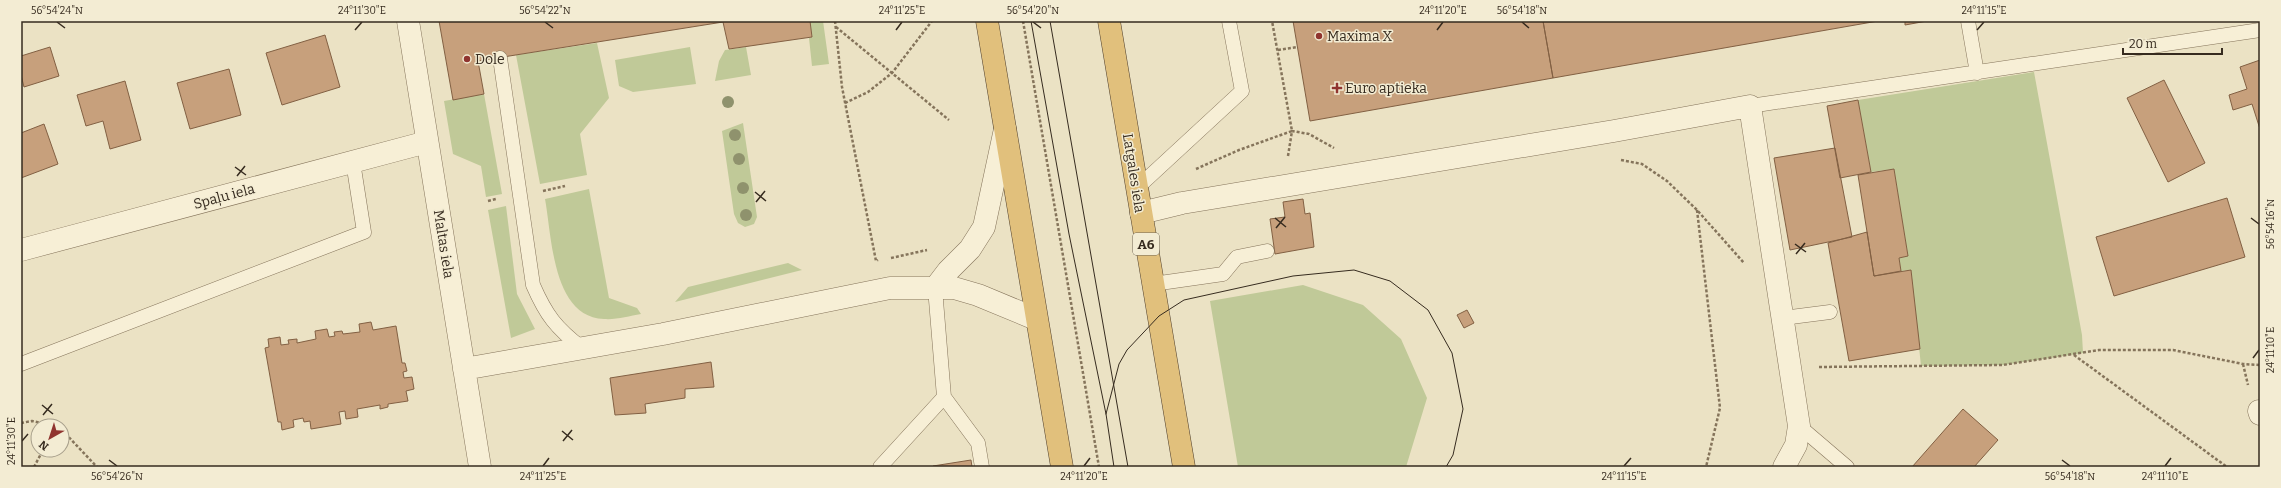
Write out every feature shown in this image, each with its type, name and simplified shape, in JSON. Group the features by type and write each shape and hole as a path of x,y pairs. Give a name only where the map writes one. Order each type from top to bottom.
{"highway":[{"path":"987,21 1062,467"},
{"name":"Latgales iela","path":"1109,21 1184,467"}],"street":[{"name":"Maltas iela","path":"408,21 480,467"},
{"path":"1141,212 1182,203 1614,131 1750,106 1799,426 1796,445 1784,467"},
{"path":"935,288 948,271 970,249 984,227 1005,128"},
{"name":"Spaļu iela","path":"21,250 427,142"},
{"path":"464,369 582,348 890,288 954,288 978,295 1036,319"}],"lane":[{"path":"1137,188 1242,91 1229,21"},
{"path":"1968,21 1977,72"},
{"path":"1750,106 2260,30"},
{"path":"500,58 533,285 544,309 562,333 582,348"},
{"path":"21,364 364,232 353,162"},
{"path":"1153,284 1223,274 1237,257 1267,251"},
{"path":"935,288 944,397 978,443 982,467"},
{"path":"1783,318 1830,312"},
{"path":"880,467 944,397"},
{"path":"1799,426 1847,467"}],"path":[{"path":"835,21 845,103 876,261 935,248"},
{"path":"845,103 868,92 892,73 932,21"},
{"path":"1023,21 1099,467"},
{"path":"1272,21 1292,131"},
{"path":"835,27 949,120"},
{"path":"1278,50 1298,47"},
{"path":"1190,172 1239,150 1292,131 1310,134 1336,149 1340,177"},
{"path":"1617,160 1642,164 1667,181 1697,210 1746,266"},
{"path":"541,191 565,186"},
{"path":"1697,210 1720,408 1706,467"},
{"path":"1790,368 2003,365 2098,350 2173,350 2243,364 2260,365"},
{"path":"2074,355 2227,467"},
{"path":"70,438 97,467"},
{"path":"34,467 39,458"}],"green space":[{"path":"810,21 823,21 829,64 812,66 809,38 812,37"},
{"path":"597,43 609,98 580,134 587,175 540,184 516,55"},
{"path":"690,47 696,84 633,92 619,86 615,60"},
{"path":"746,47 751,75 715,81 719,61 725,50"},
{"path":"2034,72 2082,335 2083,353 2003,365 1921,366 1911,270 1901,271 1899,258 1908,256 1894,169 1871,172 1858,100"},
{"path":"484,94 502,194 486,197 481,166 453,154 444,101"},
{"path":"743,123 757,217 754,224 745,227 738,223 734,214 722,131"},
{"path":"589,189 609,298 637,308 641,314 609,319 587,315 574,305 564,290 553,253 545,199"},
{"path":"506,206 517,294 535,329 511,338 488,210"},
{"path":"788,263 802,270 675,302 688,287"},
{"path":"1303,285 1363,305 1401,339 1427,398 1406,467 1238,467 1210,301"}],"building":[{"name":"Dole","path":"439,21 810,21 812,37 729,49 723,22 478,61 484,94 453,100"},
{"path":"1293,21 1543,21 1553,78 1310,121"},
{"path":"1543,21 1878,21 1553,78"},
{"path":"1905,21 1927,21 1905,25"},
{"path":"325,35 340,87 282,105 266,53"},
{"path":"50,47 59,76 24,87 21,75 21,56"},
{"path":"2260,60 2260,129 2252,104 2233,110 2229,95 2247,89 2240,67"},
{"path":"229,69 241,115 190,129 177,83"},
{"path":"2164,80 2205,163 2168,182 2127,98"},
{"path":"125,81 141,140 110,149 103,121 86,126 77,95"},
{"path":"1858,100 1871,172 1840,178 1827,106"},
{"path":"44,124 58,164 21,178 21,133"},
{"path":"1835,148 1852,237 1790,250 1774,158"},
{"path":"1894,169 1908,256 1899,258 1901,271 1874,276 1858,175"},
{"path":"2227,198 2245,257 2114,296 2096,237"},
{"path":"1303,199 1305,214 1310,213 1314,247 1275,254 1270,219 1285,217 1283,202"},
{"path":"1867,232 1874,276 1911,270 1920,349 1849,361 1828,243"},
{"path":"1467,310 1474,323 1464,328 1457,315"},
{"path":"371,322 373,330 396,326 402,363 405,363 407,371 403,372 404,378 412,377 414,389 406,391 408,401 388,404 388,407 380,409 380,405 357,409 358,417 346,419 345,411 339,412 341,424 311,429 310,421 304,422 303,418 293,420 294,427 282,430 281,422 278,422 265,348 269,347 268,339 280,337 281,345 289,344 288,340 297,339 297,343 316,339 315,331 327,329 329,337 335,336 334,332 342,331 343,334 360,332 359,324"},
{"path":"711,362 714,387 685,389 685,398 645,404 646,413 615,415 610,378"},
{"path":"1963,409 1998,440 1974,467 1912,467"},
{"path":"971,460 972,467 933,467 933,466"}],"tram line":[{"path":"1031,21 1069,234 1106,414 1114,467"},
{"path":"1050,21 1128,467"},
{"path":"1106,414 1119,364 1127,350 1159,316 1184,300 1293,276 1354,270 1390,281 1428,310 1452,353 1463,409 1453,455 1446,467"}],"place":[{"name":"Maxima X","path":"1319,36"},
{"name":"Dole","path":"467,59"},
{"name":"Euro aptieka","path":"1337,88"}]}
